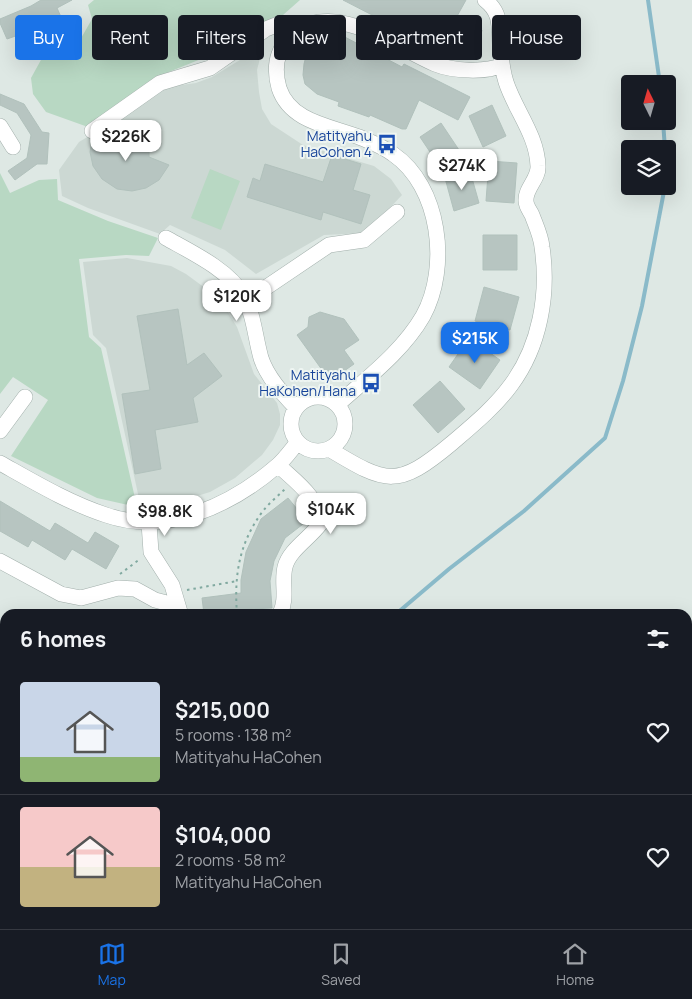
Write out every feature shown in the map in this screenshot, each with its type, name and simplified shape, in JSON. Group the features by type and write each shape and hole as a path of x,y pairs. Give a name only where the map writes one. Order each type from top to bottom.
{"street":[{"path":"329,449 369,472 396,477 406,475 434,458 475,424 512,384 523,365 539,322 546,279 541,240 526,201 528,191 539,169 538,156 534,142 506,83 502,65 500,23 496,12 485,0"},
{"path":"346,22 351,22 437,64 452,68 483,70 495,69 502,65"},
{"path":"92,131 160,83 210,68 266,29 274,26"},
{"path":"277,60 277,81 286,103 308,120 378,145 394,154 406,166 427,197 437,236 438,258 430,298 424,315 399,348 337,405"},
{"path":"0,126 12,147"},
{"path":"246,301 329,245 364,240 397,212"},
{"path":"166,238 217,269 242,294 249,308 262,360 277,386 296,408"},
{"path":"0,431 25,397"},
{"path":"320,397 337,405 343,415 345,424 341,437 335,444 329,449 318,451 305,448 298,442 293,435 291,426 296,408 310,398 320,397"},
{"path":"0,463 74,502 107,516 149,523 173,520 226,502 278,465 298,442"},
{"path":"278,465 309,495 320,514 320,524 290,556 285,567 284,604 282,609"},
{"path":"0,561 61,594 81,598 118,588 135,589 155,600 178,604 172,585 151,552 149,523"}],"path":[{"path":"237,609 239,558 249,533 263,510 294,480"},
{"path":"178,604 237,581"}],"shaded area":[{"path":"240,60 260,60 257,70 262,109 271,124 303,145 374,166 391,179 402,195 366,233 324,235 256,274 225,250 170,225 160,234 88,208 62,196 59,170 79,142 167,87 196,83 212,77"},
{"path":"127,258 171,266 186,274 216,296 237,327 254,374 277,403 280,414 280,425 273,440 262,455 235,478 210,492 163,504 140,503 106,348 93,335 83,262"}],"green space":[{"path":"94,0 300,0 283,15 274,15 274,26 270,31 264,33 264,15 178,15 178,60 198,60 159,76 88,127 46,112 33,94 31,78 41,60 82,60 82,36 92,19 88,5"},
{"path":"210,169 240,181 221,230 191,218"},
{"path":"0,173 10,193 39,180 57,179 58,200 108,221 158,238 149,256 126,255 79,259 89,337 101,348 137,507 97,498 11,456 48,400 13,377 0,394"}],"building":[{"path":"41,0 72,0 57,8 60,15 15,15 15,36 7,39 0,19"},
{"path":"343,0 466,0 458,15 372,15"},
{"path":"346,38 356,43 356,60 389,60 402,67 404,64 470,97 458,120 419,100 406,129 402,129 370,115 369,117 338,106 339,102 317,94 305,84 303,75 305,60 346,60"},
{"path":"0,94 24,104 42,132 49,133 47,164 37,164 15,180 8,171 27,158 31,135 17,113 0,105"},
{"path":"492,105 506,136 483,147 469,116"},
{"path":"441,123 459,150 438,164 420,137"},
{"path":"128,131 140,134 149,144 149,157 169,165 159,180 146,188 132,191 117,189 102,179 93,166 90,152 92,140 97,139 113,144 116,138"},
{"path":"332,155 361,164 353,190 370,195 361,224 323,212 321,220 247,197 253,178 260,181 265,164 323,182"},
{"path":"489,161 517,163 514,203 486,201"},
{"path":"470,171 479,203 454,211 445,178"},
{"path":"483,235 517,235 517,270 483,270"},
{"path":"484,287 519,297 510,330 475,321"},
{"path":"178,309 187,365 204,353 222,376 193,398 198,422 155,430 161,469 135,474 122,394 150,390 137,316"},
{"path":"320,312 344,319 359,340 344,350 354,364 330,381 297,335 308,327 309,317"},
{"path":"469,338 500,360 480,389 449,367"},
{"path":"440,381 465,409 438,433 413,405"},
{"path":"288,498 307,521 285,538 274,561 270,581 272,608 203,609 202,598 241,593 241,580 246,552 261,519"},
{"path":"0,501 50,531 55,523 88,543 95,532 119,546 106,569 72,549 65,560 32,540 28,547 0,531"}],"waterway":[{"path":"648,0 659,75"},
{"path":"664,130 664,140"},
{"path":"402,609 449,569 524,511 605,438 623,381 642,306 663,195"}],"place":[{"name":"Matityahu HaCohen 4","path":"387,144"},
{"name":"Matityahu HaKohen/Hana","path":"371,383"}]}
